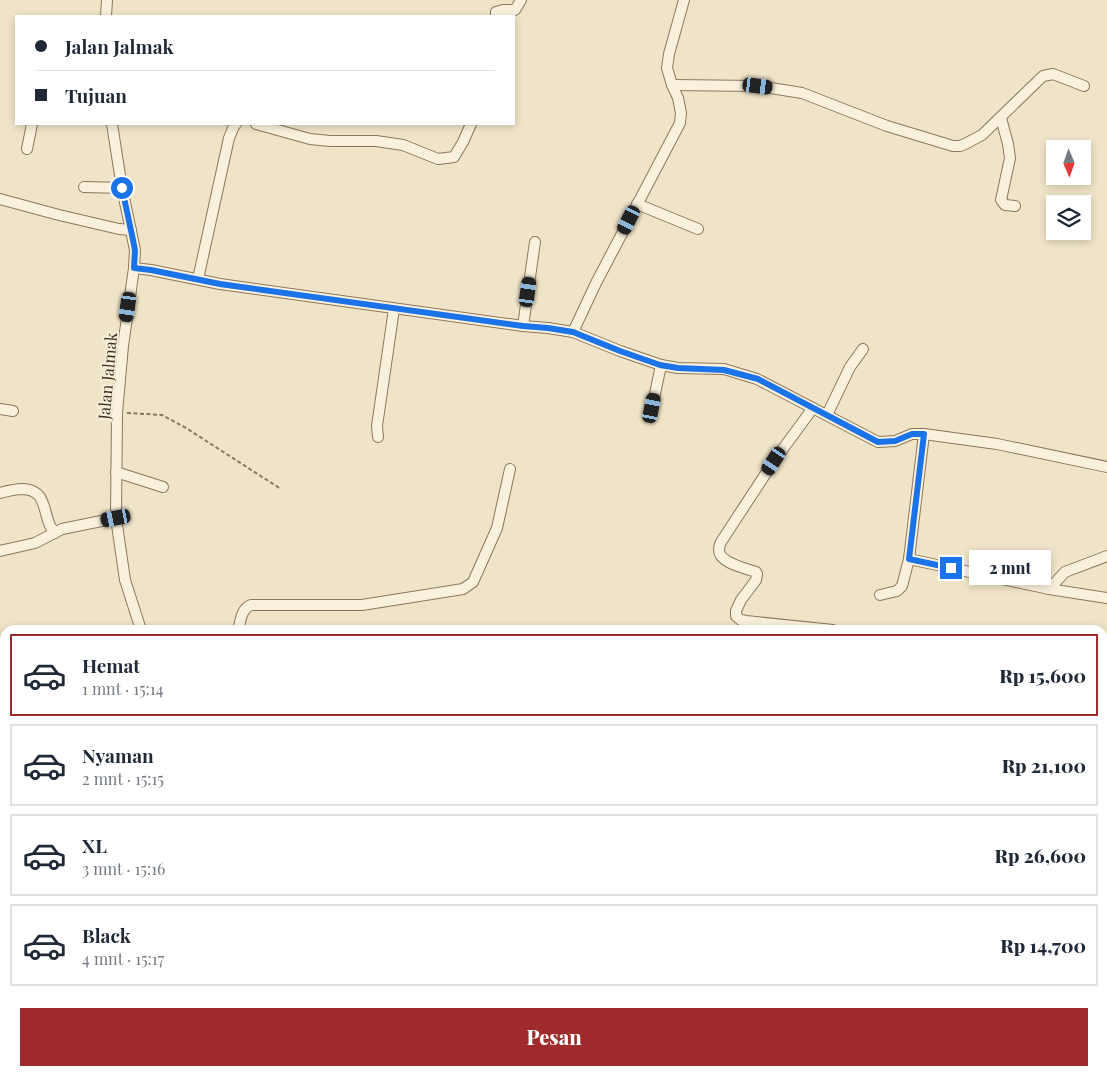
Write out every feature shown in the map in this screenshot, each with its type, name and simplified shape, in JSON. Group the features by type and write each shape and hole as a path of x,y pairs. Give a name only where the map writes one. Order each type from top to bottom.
{"street":[{"path":"106,15 107,0"},
{"path":"496,15 496,12 503,10 515,10 521,0"},
{"path":"573,332 596,283 680,123 681,113 678,98 667,68 684,0"},
{"path":"672,85 758,86 802,93 887,126 953,146 960,146 982,135 1043,76 1053,74 1084,86"},
{"path":"1001,118 1010,158 1001,200 1005,205 1015,206"},
{"path":"26,149 32,125"},
{"name":"Jalan Jalmak","path":"112,125 122,188 135,250 117,413 116,518 125,580 140,625"},
{"path":"198,279 229,138 235,125"},
{"path":"260,125 310,138 330,141 376,141 403,145 438,159 454,157 471,125"},
{"path":"84,186 122,188"},
{"path":"0,199 59,215 130,230"},
{"path":"637,204 698,229"},
{"path":"523,326 535,242"},
{"path":"134,268 220,284 573,332 660,365 678,368 724,370 758,379 878,442 895,441 912,434 997,444 1107,467"},
{"path":"378,437 377,426 394,308"},
{"path":"827,415 850,367 863,349"},
{"path":"652,408 660,365"},
{"path":"785,625 746,621 736,616 741,600 756,580 757,574 727,562 720,555 720,542 774,461 813,408"},
{"path":"0,409 13,411"},
{"path":"880,595 897,591 902,586 909,559 924,436"},
{"path":"240,625 244,610 252,605 362,605 463,589 470,585 497,528 510,469"},
{"path":"116,472 163,487"},
{"path":"0,493 22,489 34,490 40,497 49,525 55,533"},
{"path":"0,551 35,543 69,527 116,518"},
{"path":"1049,589 1065,572 1107,556"},
{"path":"909,559 1049,589 1107,598"}],"path":[{"path":"117,413 162,415 186,428 281,489"}],"route":[{"path":"122,188 135,250 134,268 220,284 573,332 660,365 678,368 724,370 758,379 878,442 895,441 912,434 924,434 909,559 951,568"}]}
